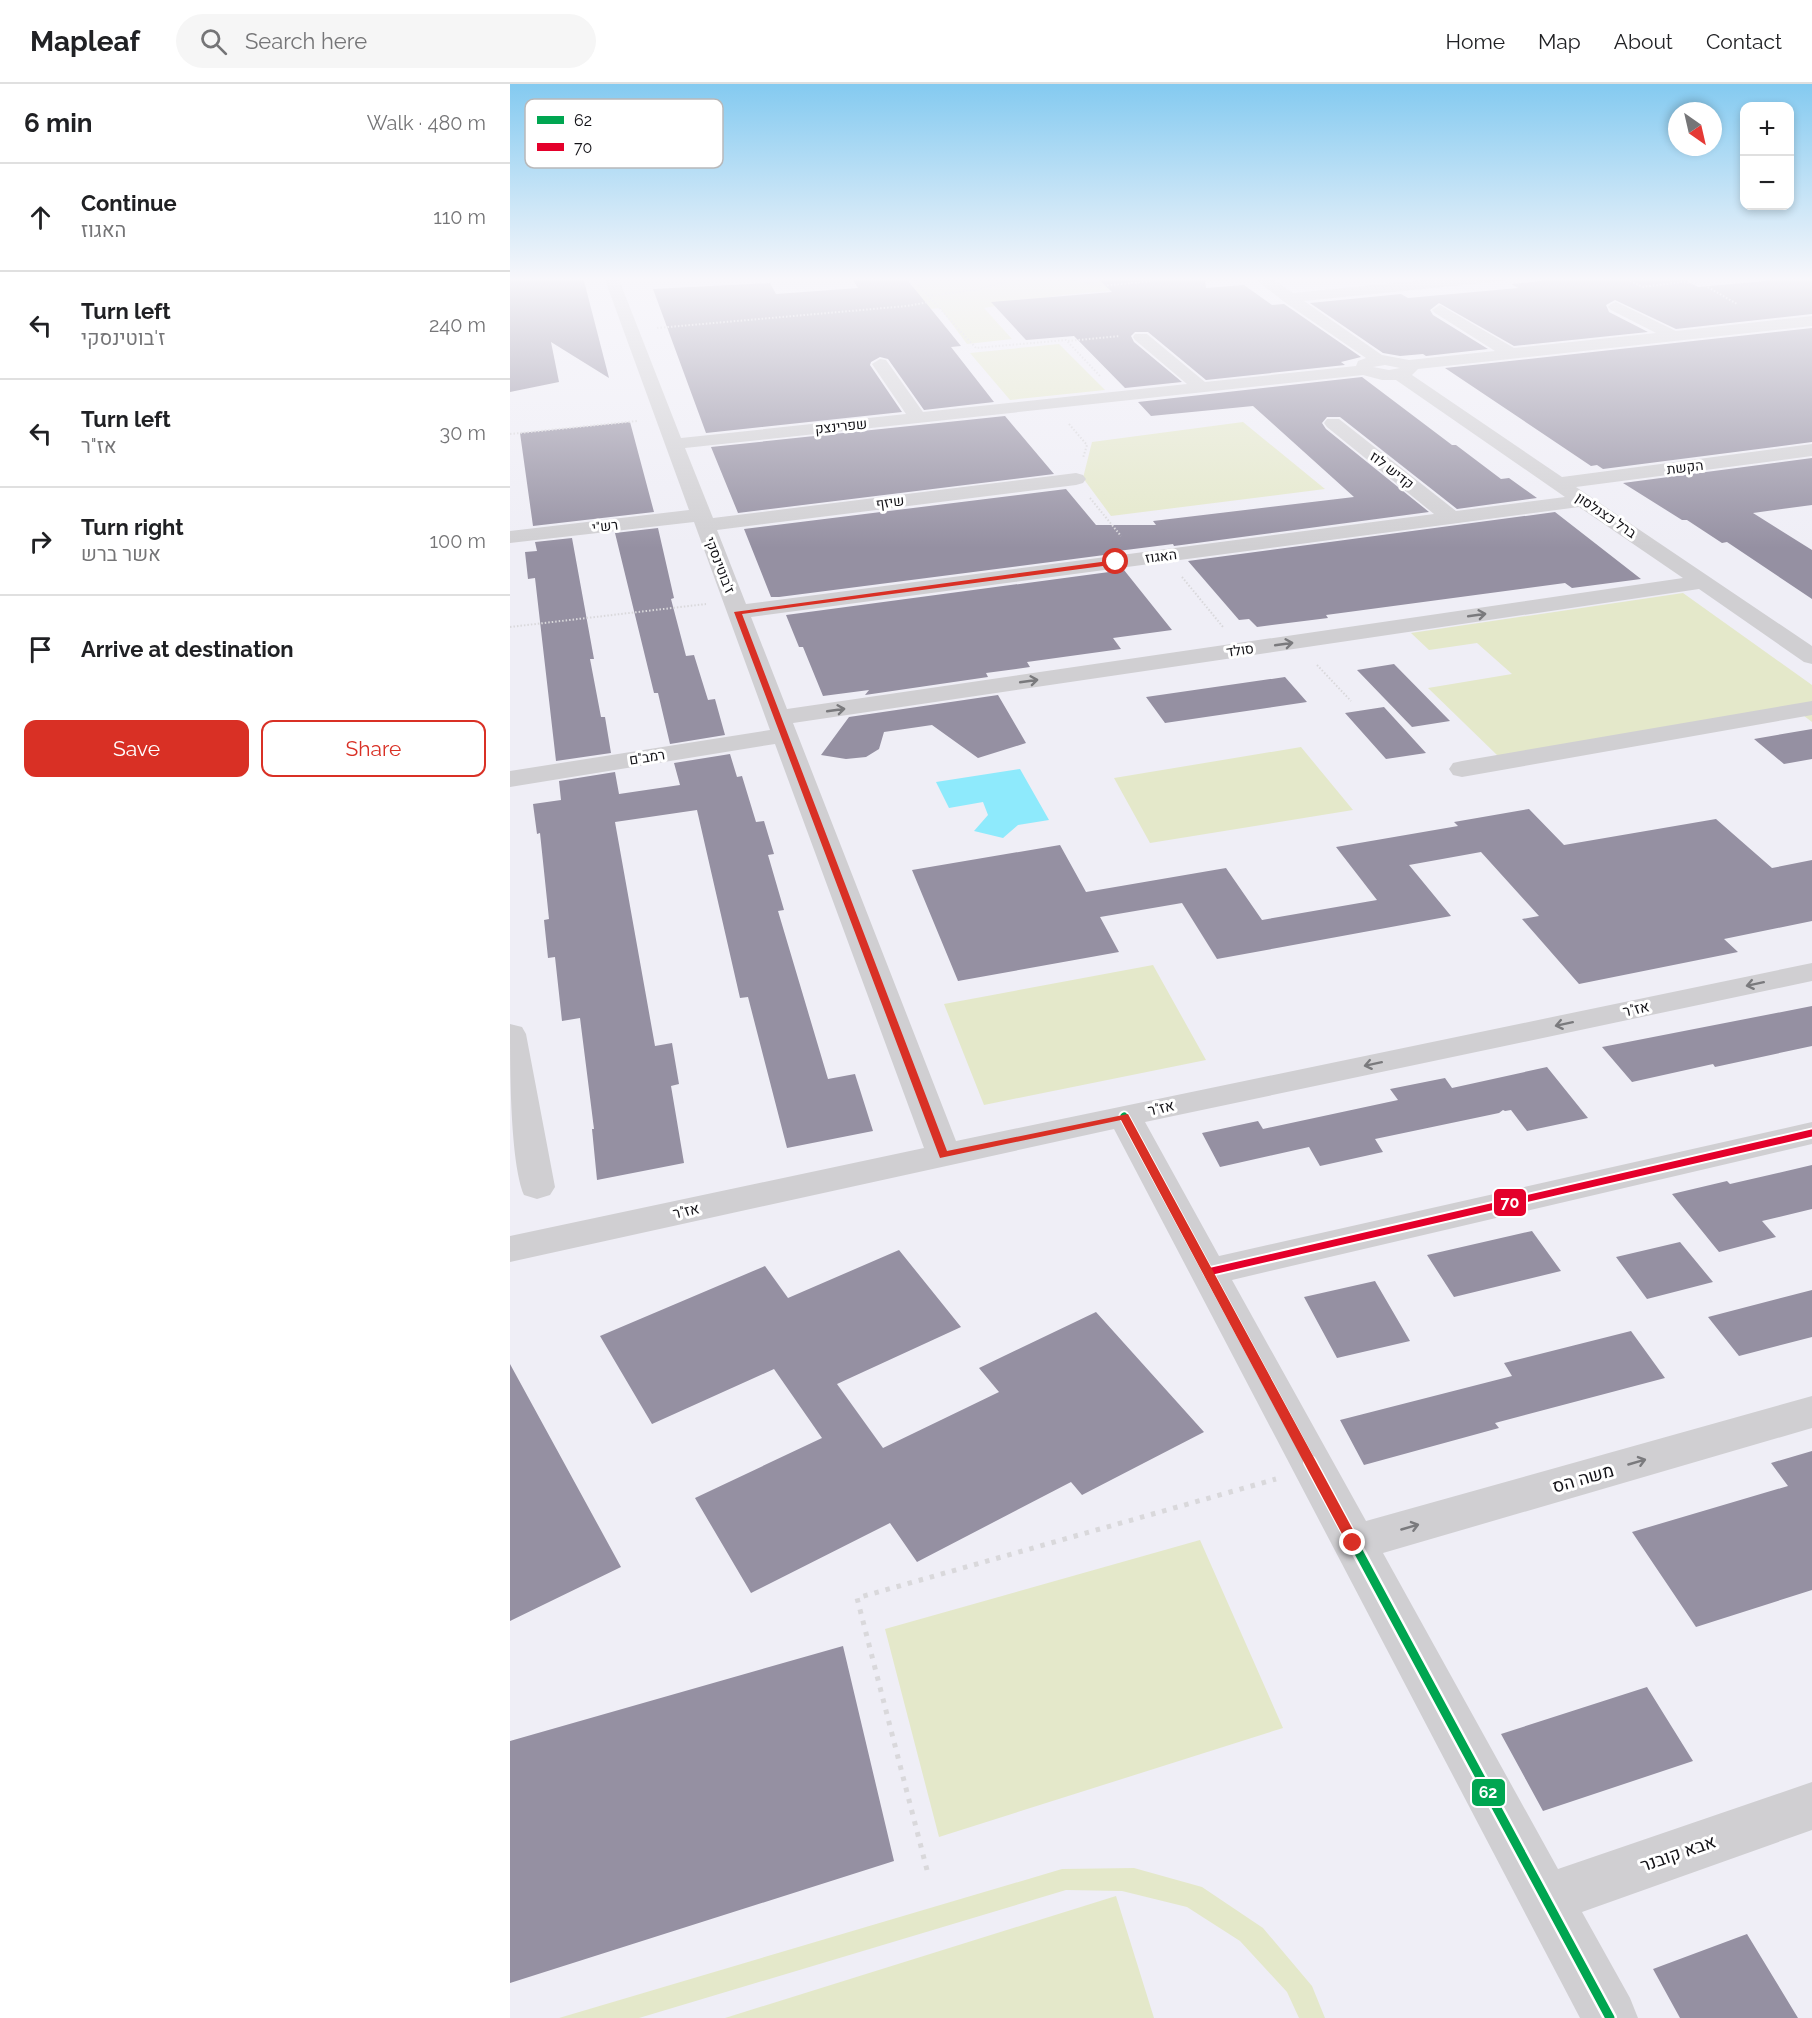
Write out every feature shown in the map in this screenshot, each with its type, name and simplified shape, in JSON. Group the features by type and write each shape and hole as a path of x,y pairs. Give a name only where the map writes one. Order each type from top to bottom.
{"street":[{"name":"ז'בוטינסקי","path":"645,367 944,1155"},
{"path":"882,367 918,418"},
{"path":"1175,367 1201,387"},
{"name":"שפרינצק","path":"674,444 1201,387 1354,367"},
{"path":"1403,369 1416,367"},
{"name":"ברל כצנלסון","path":"1403,369 1559,483 1812,657"},
{"name":"קדיש לוז","path":"1332,423 1452,518"},
{"name":"הקשת","path":"1559,483 1812,451"},
{"name":"שיזף","path":"703,520 1076,479"},
{"name":"האגוז","path":"736,606 1164,556 1584,500"},
{"name":"רש\"י","path":"510,537 703,520"},
{"name":"סולד","path":"781,727 1242,650 1703,582"},
{"path":"1462,770 1812,708"},
{"name":"רמב\"ם","path":"510,779 781,727"},
{"name":"אז\"ר","path":"510,1249 1124,1116 1812,972"},
{"path":"510,1034 537,1186"},
{"path":"1124,1116 1610,2018"},
{"path":"1208,1272 1812,1133"},
{"name":"משה הס","path":"1353,1543 1812,1412"},
{"name":"אבא קובנר","path":"1545,1899 1812,1806"}],"path":[{"path":"1092,367 1119,396"},
{"path":"510,434 664,418"},
{"path":"1164,556 1242,650"},
{"path":"510,627 736,606"},
{"path":"1296,642 1352,701"},
{"path":"927,1870 857,1598 1313,1469"}],"green space":[{"path":"982,367 1082,367 1105,390 1010,400"},
{"path":"1243,422 1325,489 1111,516 1083,478 1092,442"},
{"path":"1683,593 1812,685 1812,722 1791,706 1498,756 1428,688 1512,674 1477,643 1429,650 1411,633"},
{"path":"1301,747 1353,810 1150,843 1114,778"},
{"path":"1153,965 1206,1060 984,1105 944,1004"},
{"path":"1200,1540 1283,1728 939,1837 885,1629"},
{"path":"1134,1868 1202,1887 1263,1928 1312,1986 1325,2018 1299,2018 1287,1992 1240,1941 1187,1907 1122,1891 1066,1890 639,2018 559,2018 1062,1869"},
{"path":"1116,1896 1154,2018 725,2018"}],"water":[{"path":"1020,769 1049,820 1018,825 1003,838 974,831 988,815 983,802 949,808 936,782"}],"building":[{"path":"510,367 556,367 559,382 510,392"},
{"path":"592,367 606,367 609,378"},
{"path":"682,367 872,367 902,412 706,433"},
{"path":"894,367 967,367 994,402 924,410"},
{"path":"1105,367 1164,367 1182,382 1125,388"},
{"path":"1191,367 1324,367 1206,380"},
{"path":"1812,367 1812,442 1603,469 1597,465 1591,466 1445,368"},
{"path":"1362,377 1501,479 1509,478 1537,498 1457,509 1340,417 1327,417 1322,423 1326,429 1429,512 779,597 771,597 744,529 1066,489 1096,525 1156,525 1153,521 1354,497 1253,406 1151,416 1138,402"},
{"path":"1005,416 1054,474 738,513 711,447"},
{"path":"630,422 654,512 533,526 520,433"},
{"path":"1812,458 1812,505 1753,513 1812,550 1812,599 1727,542 1722,543 1623,483"},
{"path":"1555,512 1641,579 1572,588 1565,583 1326,615 1328,618 1257,627 1249,619 1239,620 1188,561"},
{"path":"658,528 674,598 671,599 686,656 694,655 708,700 715,699 725,735 670,744 658,693 654,693 615,533"},
{"path":"572,538 594,659 590,659 601,717 605,717 611,753 556,761 535,578 528,579 525,552 537,551 535,542"},
{"path":"1124,570 1172,630 1113,638 1121,649 1027,662 1030,667 986,673 988,677 865,695 869,690 823,696 803,647 799,647 786,615"},
{"path":"1394,664 1450,721 1412,727 1357,670"},
{"path":"1285,677 1307,702 1165,723 1146,697"},
{"path":"998,695 1026,743 978,758 932,725 884,732 879,749 866,757 846,759 821,755 849,717"},
{"path":"1384,707 1426,753 1386,759 1345,713"},
{"path":"1812,729 1812,759 1784,764 1754,739"},
{"path":"730,754 737,777 742,776 756,822 764,821 774,854 768,855 784,910 778,911 828,1079 855,1074 873,1131 787,1148 748,997 740,998 697,810 615,822 655,1046 672,1043 679,1084 671,1086 684,1163 597,1180 592,1129 594,1129 580,1018 562,1021 555,957 548,958 544,920 549,919 540,833 537,834 533,804 561,800 559,781 615,772 619,794 680,785 674,763"},
{"path":"1529,809 1564,845 1716,819 1772,868 1812,860 1812,921 1724,939 1738,952 1579,984 1522,919 1539,916 1481,852 1409,865 1451,916 1217,959 1182,903 1100,917 1119,952 958,981 912,870 1060,845 1086,892 1226,868 1262,920 1377,900 1336,847 1458,826 1454,822"},
{"path":"1812,1006 1812,1046 1715,1067 1713,1064 1632,1082 1602,1047"},
{"path":"1547,1067 1588,1118 1527,1131 1511,1110 1503,1110 1499,1113 1375,1139 1383,1152 1320,1166 1309,1147 1220,1167 1202,1133 1258,1121 1263,1129 1398,1100 1390,1089 1445,1078 1452,1088"},
{"path":"1812,1165 1812,1209 1762,1221 1776,1237 1719,1252 1672,1194 1727,1181 1730,1184"},
{"path":"1532,1231 1561,1271 1454,1297 1427,1255"},
{"path":"1680,1242 1713,1282 1647,1299 1616,1257"},
{"path":"899,1250 961,1327 837,1384 883,1448 999,1392 979,1368 1096,1312 1204,1432 1082,1495 1071,1482 917,1562 890,1523 751,1593 695,1498 822,1438 774,1369 652,1424 600,1336 765,1266 788,1298"},
{"path":"1375,1281 1410,1341 1337,1358 1304,1297"},
{"path":"1812,1290 1812,1337 1739,1356 1708,1317"},
{"path":"1631,1331 1665,1378 1495,1423 1499,1428 1364,1465 1340,1420 1512,1376 1504,1363"},
{"path":"510,1364 621,1567 510,1621"},
{"path":"1812,1451 1812,1590 1696,1627 1632,1532 1788,1486 1771,1463"},
{"path":"843,1646 894,1861 510,1983 510,1741"},
{"path":"1647,1687 1693,1761 1543,1811 1501,1734"},
{"path":"1747,1934 1798,2018 1680,2018 1653,1969"}],"transit line":[{"name":"62","path":"1124,1116 1610,2018"},
{"name":"70","path":"1208,1272 1812,1133"}],"route":[{"path":"1116,562 738,612 944,1155 1124,1116 1353,1543"}]}
